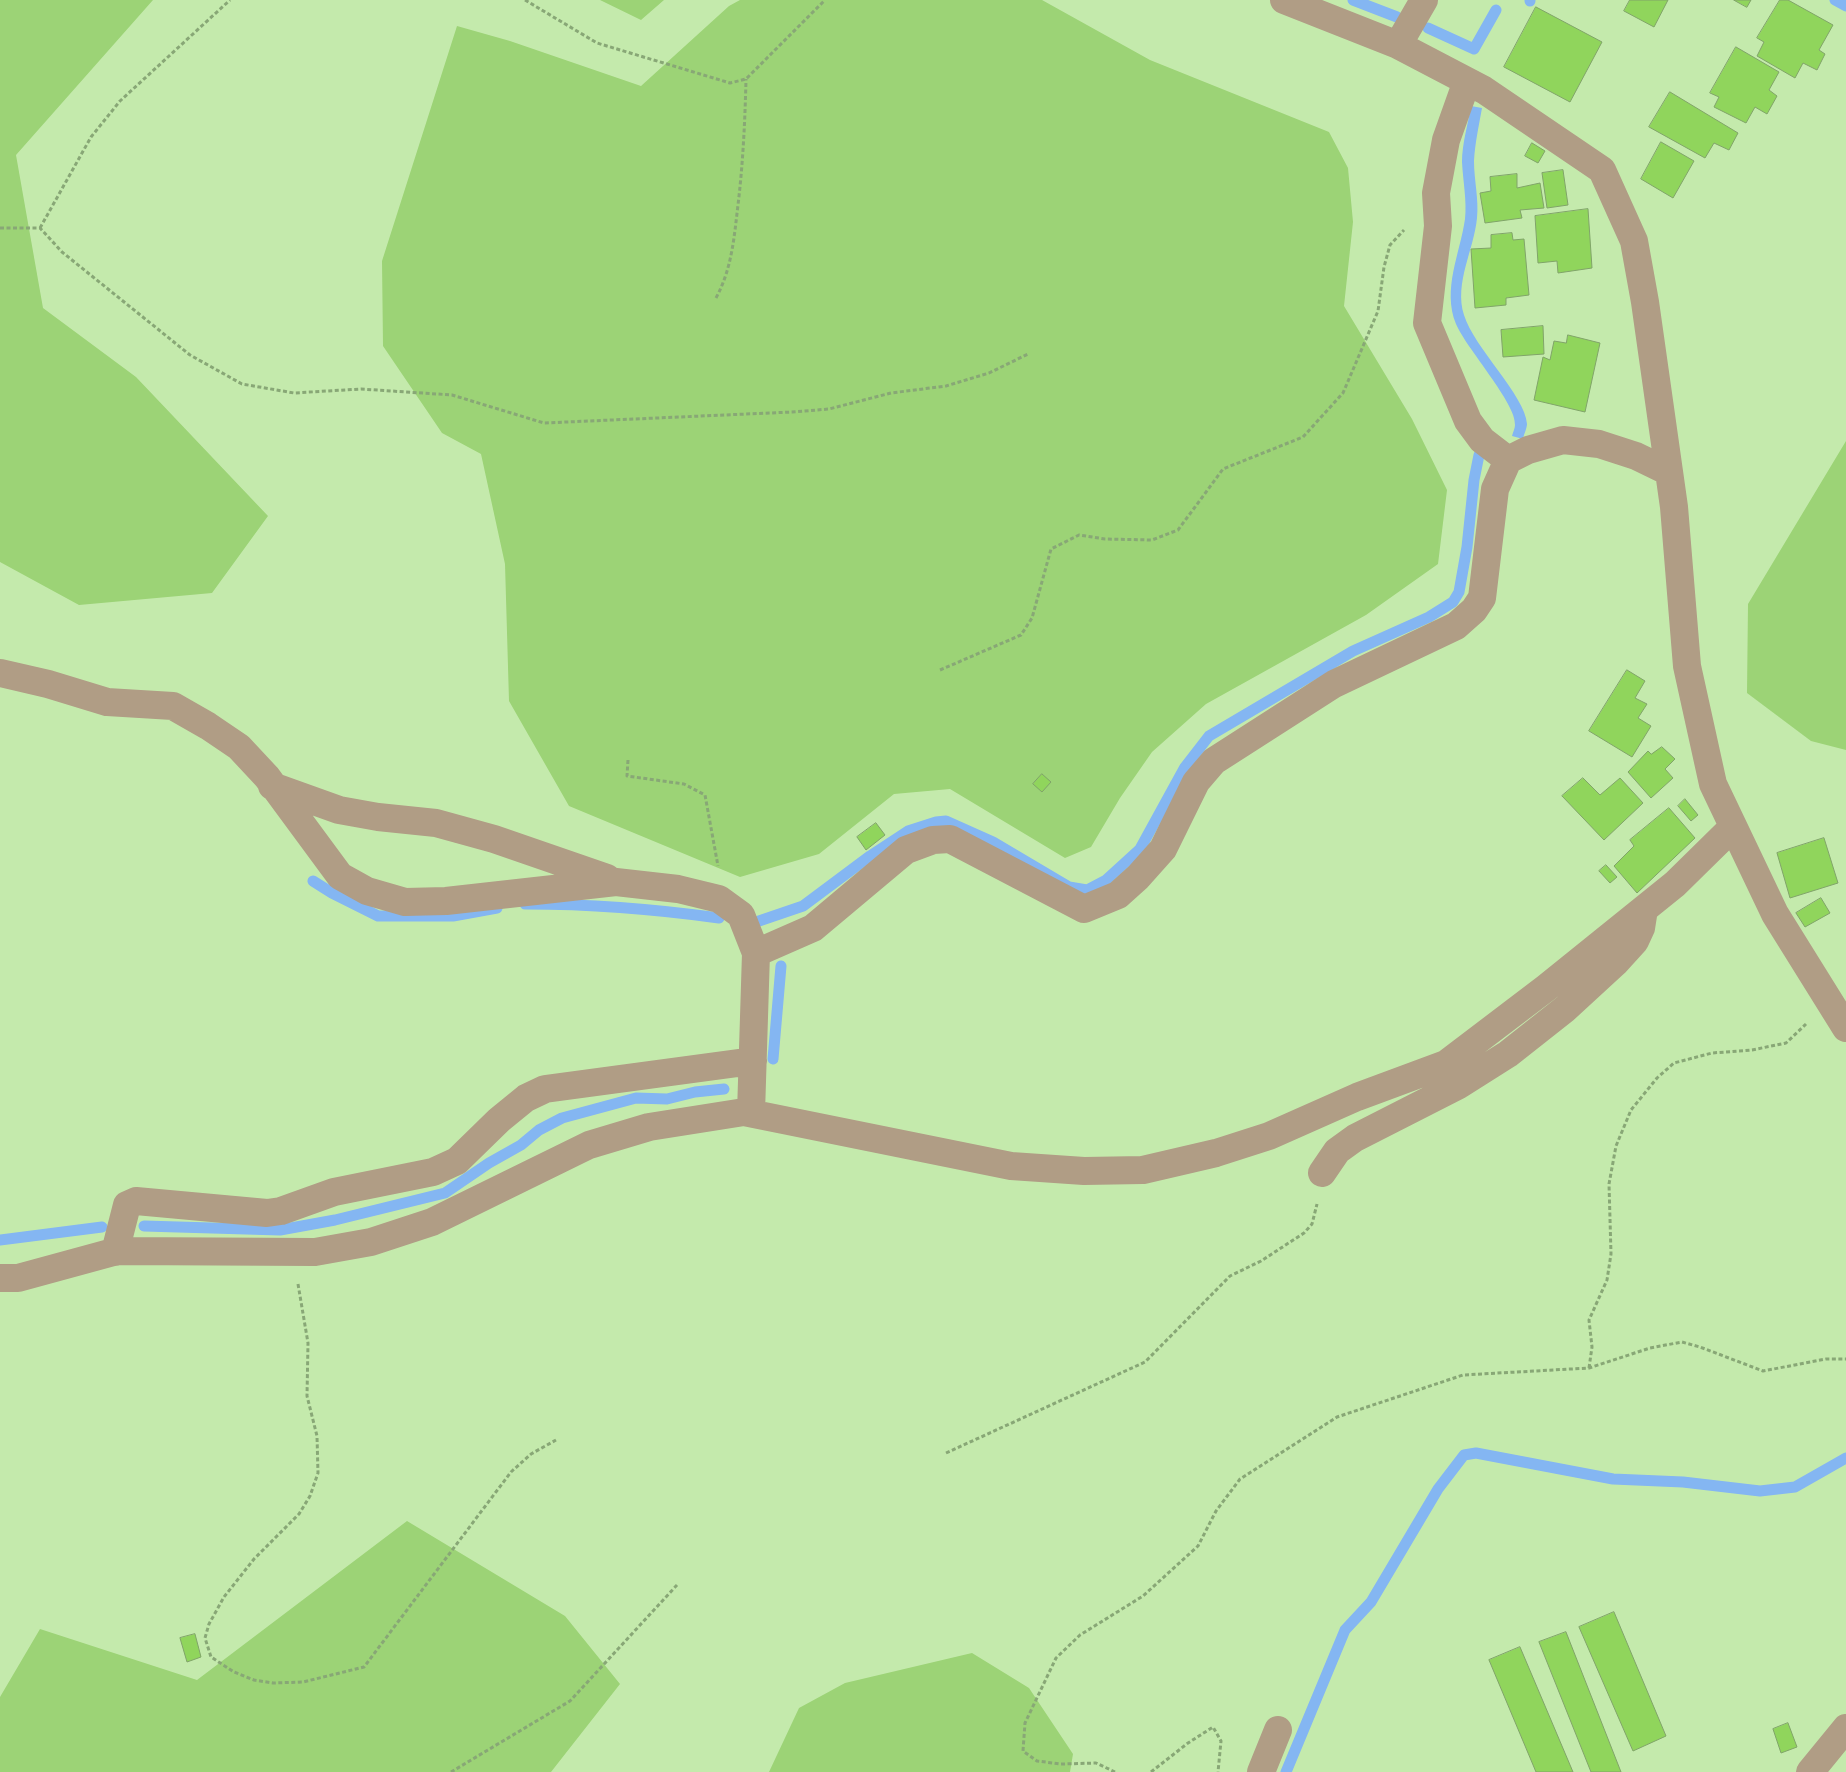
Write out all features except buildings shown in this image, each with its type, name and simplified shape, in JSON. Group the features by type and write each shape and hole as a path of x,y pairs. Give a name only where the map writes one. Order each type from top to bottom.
{"street":[{"path":"1284,0 1398,45 1484,90 1602,170 1634,241 1669,472 1687,666 1713,784 1775,914 1846,1026"},
{"path":"1398,45 1424,0"},
{"path":"1467,81 1446,140 1436,193 1437,215 1427,323 1468,421 1482,440 1508,460"},
{"path":"756,953 813,928 906,850 933,840 950,839 1084,909 1118,894 1138,877 1163,849 1196,782 1214,761 1334,684 1456,626 1474,610 1482,598 1495,489 1508,460 1528,450 1563,440 1598,444 1636,456 1669,472"},
{"path":"0,673 48,684 107,702 172,706 239,746 272,786 340,876 367,891 405,902 446,901 616,882 678,889 719,899 741,915 756,953 751,1113"},
{"path":"272,786 339,810 378,817 436,823 494,839 616,882"},
{"path":"0,1278 18,1278 115,1252 316,1252 371,1242 432,1222 589,1145 649,1127 744,1112 1011,1166 1084,1171 1143,1170 1216,1153 1269,1136 1358,1097 1446,1064 1546,988 1675,884 1733,827"},
{"path":"1322,1173 1337,1151 1355,1138 1459,1085 1508,1054 1565,1009 1615,963 1635,941 1641,928 1644,909"},
{"path":"115,1252 122,1216 127,1205 136,1201 268,1213 281,1211 334,1192 433,1172 457,1161 499,1120 526,1098 545,1089 753,1061"},
{"path":"1810,1772 1846,1728"},
{"path":"1261,1772 1278,1730"}],"path":[{"path":"40,228 91,137 120,100 230,0"},
{"path":"525,0 597,43 730,83 746,78 825,0"},
{"path":"716,298 725,281 732,259 744,149 746,78"},
{"path":"940,670 1021,635 1032,618 1051,549 1079,534 1105,539 1152,540 1178,530 1222,469 1303,437 1343,393 1378,311 1384,267 1390,245 1407,226 1437,215"},
{"path":"0,228 40,228 62,252 190,355 242,384 294,393 361,389 452,395 544,423 792,412 828,409 892,392 946,386 989,373 1028,354"},
{"path":"628,760 627,776 684,784 705,795 722,889 719,899"},
{"path":"1589,1368 1592,1346 1589,1320 1608,1280 1610,1254 1609,1184 1616,1146 1631,1110 1657,1078 1674,1063 1712,1053 1752,1050 1786,1043 1805,1024 1824,993"},
{"path":"946,1452 1145,1362 1230,1276 1261,1261 1304,1233 1312,1224 1322,1173"},
{"path":"288,1252 300,1289 308,1343 307,1396 317,1436 318,1473 310,1496 299,1514 254,1559 224,1597 209,1624 205,1638 212,1657 234,1672 254,1680 273,1683 303,1682 364,1667 511,1472 531,1454 556,1440"},
{"path":"1115,1772 1096,1763 1061,1764 1036,1761 1023,1751 1025,1723 1056,1658 1080,1635 1143,1596 1198,1546 1216,1511 1240,1479 1337,1417 1463,1375 1589,1368 1650,1348 1682,1342 1763,1371 1826,1359 1846,1359"},
{"path":"451,1772 570,1701 678,1585"},
{"path":"1152,1772 1188,1742 1213,1727 1221,1741 1218,1772"}],"green space":[{"path":"0,0 153,0 16,155 43,308 136,377 268,516 212,593 79,605 0,562"},
{"path":"600,0 664,0 641,20"},
{"path":"740,0 1042,0 1150,60 1329,132 1348,168 1353,222 1344,306 1412,419 1447,490 1438,564 1366,615 1206,704 1152,752 1120,798 1091,847 1065,858 950,789 894,794 819,854 740,877 569,806 509,701 505,564 481,454 442,433 383,346 382,261 457,26 510,41 641,86 729,6"},
{"path":"1846,441 1846,750 1811,741 1747,693 1748,604"},
{"path":"407,1521 565,1616 620,1684 551,1772 0,1772 0,1697 40,1629 197,1680"},
{"path":"972,1653 1029,1688 1073,1754 1070,1772 769,1772 799,1708 845,1683"}],"water":[{"path":"1471,106 1482,108 1474,161 1477,218 1463,279 1462,303 1469,328 1509,385 1524,412 1527,427 1523,439 1512,436 1515,425 1508,404 1461,334 1452,311 1451,285 1465,219 1466,205 1462,155"}],"waterway":[{"path":"1353,0 1397,17"},
{"path":"1835,0 1846,6"},
{"path":"1428,28 1474,49 1496,10"},
{"path":"759,921 803,906 870,856 908,831 936,822 946,821 993,842 1069,887 1087,890 1106,880 1140,849 1185,767 1209,736 1353,651 1429,617 1453,602 1459,592 1467,547 1474,480 1479,455"},
{"path":"313,881 332,893 378,916 453,916 497,908"},
{"path":"525,904 622,908 719,918"},
{"path":"773,1059 781,966"},
{"path":"144,1226 280,1230 335,1220 445,1193 489,1163 521,1145 539,1130 562,1118 636,1098 667,1099 695,1092 724,1089"},
{"path":"0,1240 102,1227"},
{"path":"1286,1772 1345,1630 1371,1602 1438,1489 1464,1455 1476,1453 1613,1479 1683,1482 1760,1491 1795,1487 1846,1458"}]}
